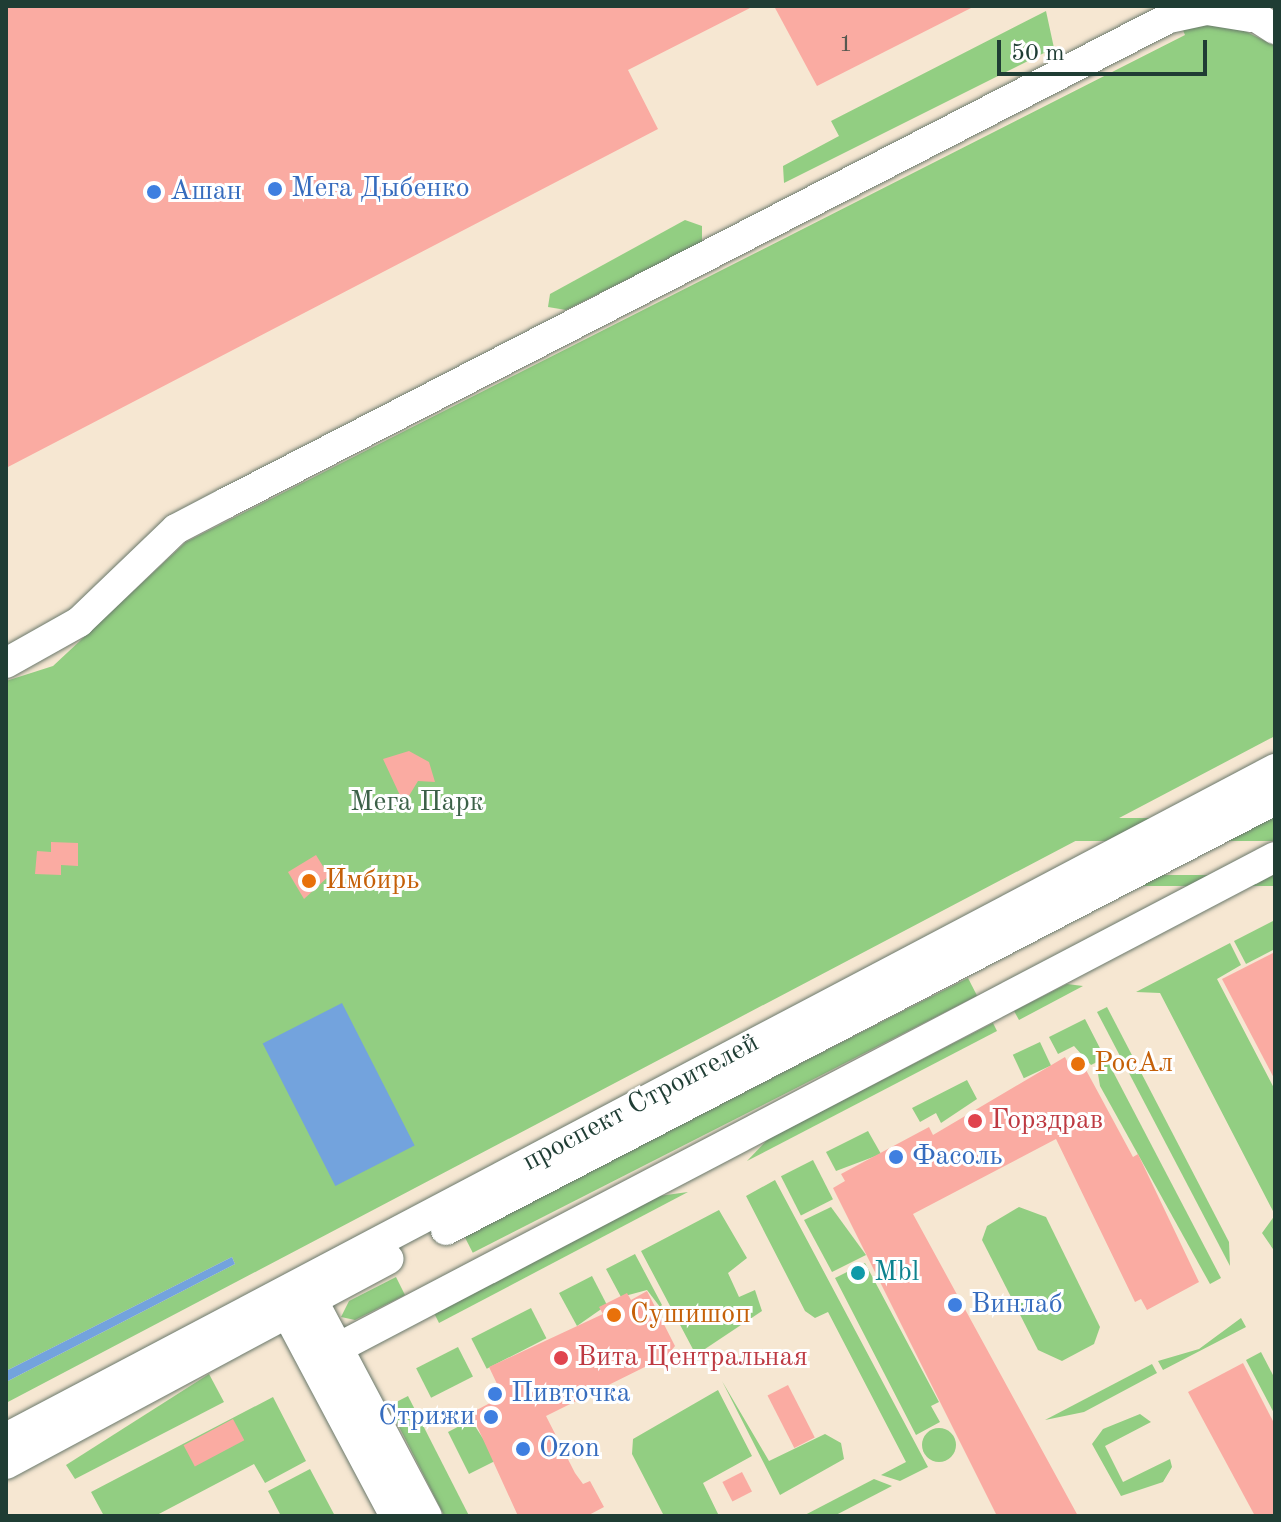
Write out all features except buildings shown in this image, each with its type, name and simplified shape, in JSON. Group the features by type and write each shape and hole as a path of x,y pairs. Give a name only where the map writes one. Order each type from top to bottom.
{"street":[{"path":"6,663 90,613 176,529 1180,11 1207,10 1254,17"},
{"name":"проспект Строителей","path":"6,1464 296,1302 1275,769"},
{"name":"проспект Строителей","path":"6,1438 296,1302 1275,800"},
{"path":"325,1355 1275,857"},
{"path":"296,1302 325,1355 427,1516"},
{"path":"325,1355 395,1516"}],"green space":[{"path":"1046,11 1054,48 784,183 783,166 839,136 831,121"},
{"name":"Мега Парк","path":"1227,22 1275,46 1275,736 6,1403 6,1382 235,1264 232,1257 6,1371 6,681 53,666 186,542 1185,35 1182,28"},
{"path":"685,220 702,226 702,242 566,310 548,307 550,294"},
{"path":"956,818 1275,818 1275,841 956,841"},
{"path":"1109,875 1275,875 1275,886 1109,886"},
{"path":"1275,920 1275,949 1246,964 1234,941"},
{"path":"1230,943 1241,965 1217,979 1275,1090 1275,1215 1160,993 1136,992"},
{"path":"968,978 977,996 473,1253 464,1235"},
{"path":"1067,984 1083,986 1019,1020 1014,1011"},
{"path":"1107,1007 1229,1242 1230,1266 1097,1012"},
{"path":"1085,1019 1105,1058 1091,1065 1074,1046 1058,1054 1049,1037"},
{"path":"993,1023 997,1031 747,1161 768,1139"},
{"path":"1040,1042 1051,1066 1024,1078 1013,1055"},
{"path":"1108,1062 1221,1278 1210,1284 1100,1086 1097,1068"},
{"path":"967,1080 977,1099 941,1123 936,1113 920,1122 912,1108"},
{"path":"868,1131 881,1154 836,1171 826,1152"},
{"path":"813,1160 833,1199 801,1216 781,1176"},
{"path":"775,1180 928,1467 900,1481 881,1475 906,1462 828,1312 815,1318 805,1311 746,1196"},
{"path":"688,1192 439,1323 434,1313 659,1196"},
{"path":"831,1207 866,1255 832,1272 804,1220"},
{"path":"1019,1207 1046,1217 1100,1327 1094,1344 1062,1361 1038,1350 982,1240 987,1226"},
{"path":"719,1210 747,1258 728,1273 739,1297 755,1290 762,1311 696,1355 641,1251"},
{"path":"1275,1215 1275,1252 1262,1233"},
{"path":"635,1254 662,1305 660,1307 647,1290 621,1297 606,1269"},
{"path":"865,1263 939,1402 931,1406 940,1422 916,1435 835,1278"},
{"path":"592,1276 607,1305 577,1326 559,1293"},
{"path":"396,1277 405,1295 355,1320 341,1317 349,1301"},
{"path":"531,1308 546,1338 487,1369 471,1338"},
{"path":"1241,1318 1246,1327 1163,1370 1158,1361 1199,1349"},
{"path":"458,1347 473,1376 431,1398 416,1368"},
{"path":"1261,1352 1275,1379 1275,1415 1246,1360"},
{"path":"1152,1364 1157,1373 1084,1412 1045,1420"},
{"path":"209,1374 224,1402 75,1479 66,1465"},
{"path":"722,1381 769,1461 825,1434 841,1443 844,1459 780,1495"},
{"path":"718,1390 752,1456 703,1483 719,1516 664,1516 632,1454 633,1439"},
{"path":"408,1396 469,1516 444,1516 388,1406"},
{"path":"273,1397 306,1461 265,1483 254,1464 155,1516 104,1516 91,1492"},
{"path":"1140,1414 1151,1422 1105,1446 1123,1482 1170,1459 1172,1467 1163,1482 1121,1496 1092,1444 1103,1429"},
{"path":"471,1420 497,1460 469,1474 448,1432"},
{"path":"939,1428 951,1433 956,1445 951,1457 939,1462 927,1457 922,1445 927,1433"},
{"path":"310,1469 335,1516 281,1516 268,1491"},
{"path":"874,1479 892,1486 834,1516 803,1516"}],"water":[{"path":"342,1003 415,1146 335,1186 263,1043"},
{"path":"232,1257 235,1264 6,1382 6,1371"}],"place":[{"name":"Мега Дыбенко","path":"275,189"},
{"name":"Ашан","path":"154,192"},
{"name":"Имбирь","path":"309,881"},
{"name":"РосАл","path":"1078,1064"},
{"name":"Горздрав","path":"975,1121"},
{"name":"Фасоль","path":"896,1157"},
{"name":"Mbl","path":"858,1273"},
{"name":"Винлаб","path":"955,1305"},
{"name":"Сушишоп","path":"614,1315"},
{"name":"Вита Центральная","path":"561,1358"},
{"name":"Пивточка","path":"495,1394"},
{"name":"Стрижи","path":"491,1417"},
{"name":"Ozon","path":"523,1449"}]}
